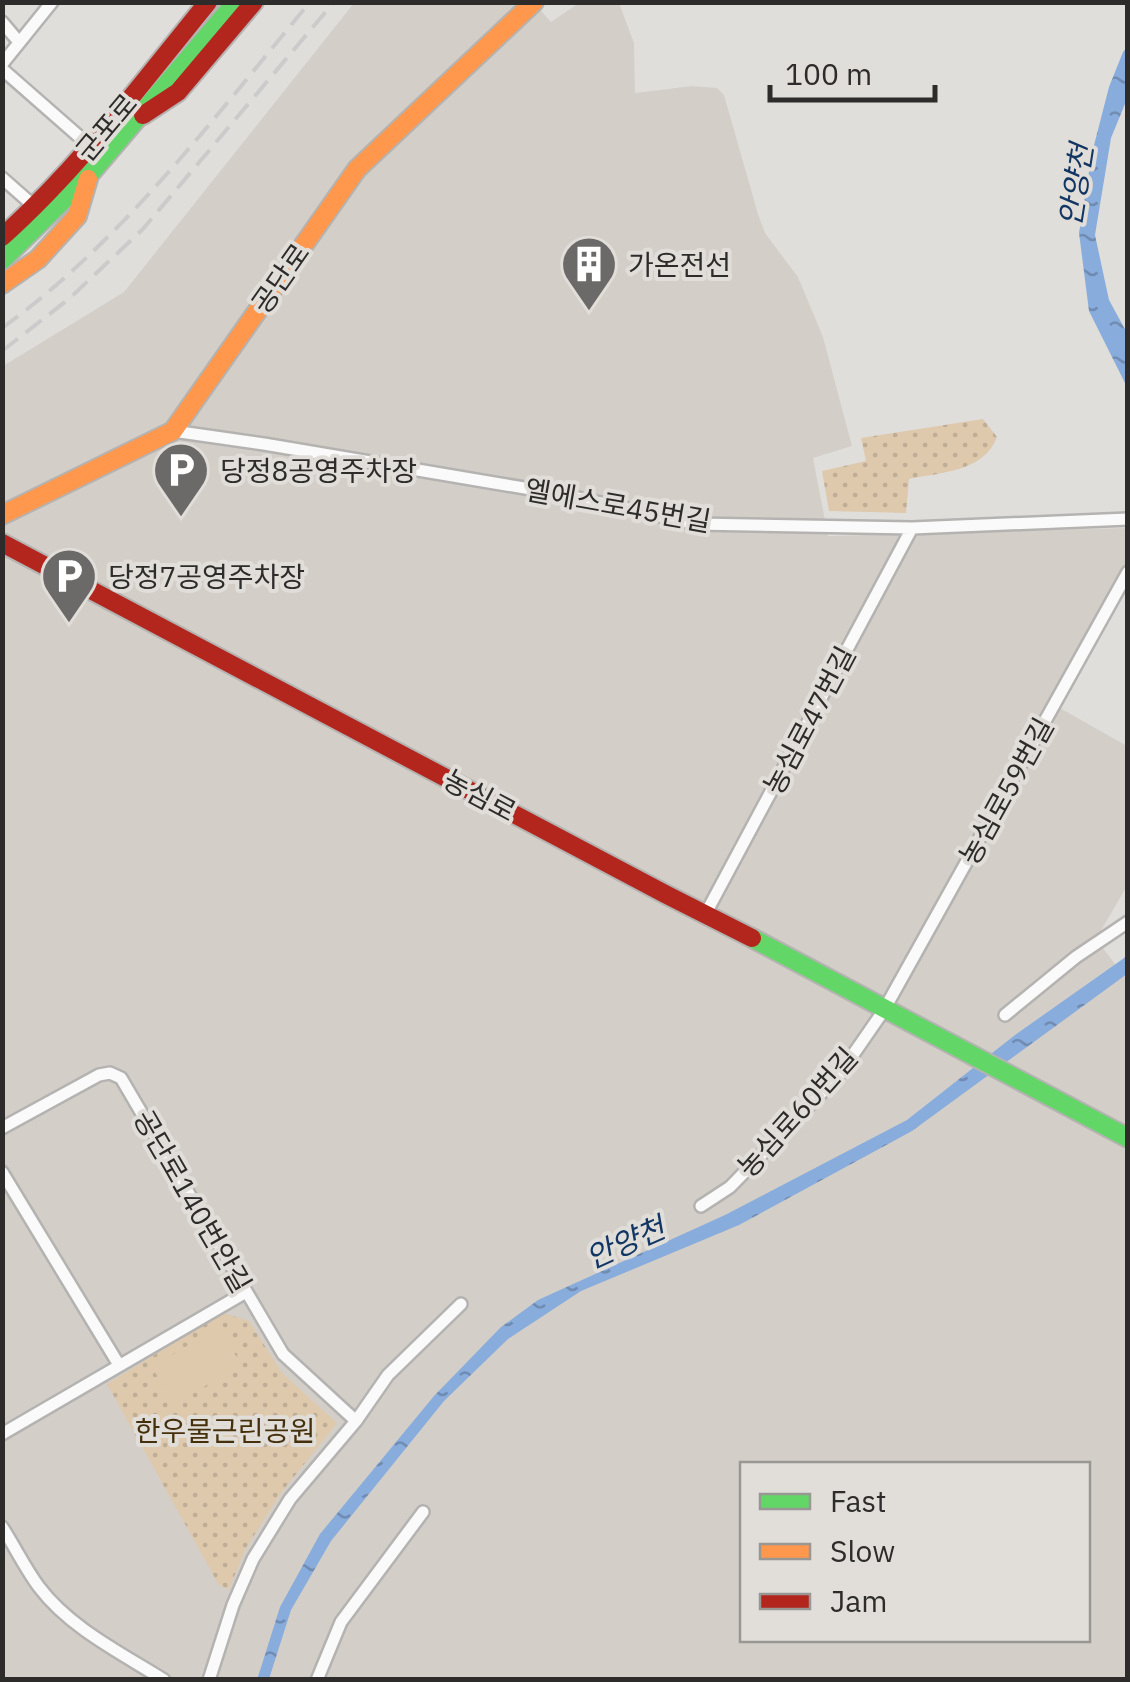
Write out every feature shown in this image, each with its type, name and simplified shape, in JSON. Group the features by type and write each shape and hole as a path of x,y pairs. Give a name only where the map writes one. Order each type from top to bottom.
{"street":[{"name":"군포로","path":"2,260 90,174 236,2"},
{"name":"군포로","path":"138,118 178,92 254,2"},
{"name":"공단로","path":"2,514 172,431 357,169 534,2"},
{"path":"50,3 2,67 91,147"},
{"name":"군포로","path":"2,237 91,147 207,5"},
{"path":"2,22 20,42"},
{"path":"2,284 38,259 77,216 90,174"},
{"path":"2,178 34,207"},
{"name":"엘에스로45번길","path":"172,431 560,494 696,524 912,528 1128,519"},
{"name":"농심로47번길","path":"706,913 912,528"},
{"name":"농심로","path":"2,543 1128,1138"},
{"name":"농심로59번길","path":"884,1010 1128,572"},
{"path":"1005,1015 1076,957 1128,922"},
{"name":"농심로60번길","path":"702,1206 730,1187 839,1075 884,1010"},
{"name":"공단로140번안길","path":"2,1128 99,1075 110,1073 122,1078 283,1354 356,1421"},
{"path":"2,1172 119,1365"},
{"path":"2,1434 246,1292"},
{"path":"209,1680 254,1559 290,1500 356,1421 388,1375 462,1304"},
{"path":"318,1680 341,1622 423,1512"},
{"path":"2,1527 40,1588 55,1604 92,1635 164,1680"}],"shaded area":[{"path":"354,3 534,3 551,22 579,3 619,3 634,43 635,93 692,86 717,88 724,95 765,233 798,277 823,337 852,446 813,458 828,536 1127,528 1127,562 1051,703 1127,746 1127,886 1096,939 1128,981 1127,1679 3,1680 3,366 124,292"}],"green space":[{"path":"983,419 997,437 991,449 972,464 909,479 906,513 829,511 822,471 866,461 861,438"},
{"name":"한우물근린공원","path":"223,1313 249,1321 282,1373 337,1423 281,1493 246,1548 229,1589 219,1585 107,1384"},
{"path":"218,1327 241,1364 174,1405 152,1367"}],"water":[{"path":"1127,47 1127,99 1111,138 1095,235 1109,300 1127,333 1127,387 1089,311 1079,233 1092,153 1109,87"},
{"path":"1127,956 1127,974 912,1131 739,1225 581,1291 508,1339 444,1401 331,1541 291,1610 269,1679 257,1680 280,1607 320,1534 434,1396 501,1327 538,1300 725,1215 907,1120 1015,1035"}],"railway":[{"path":"2,328 88,257 127,217 310,2"},
{"path":"2,351 70,298 143,229 334,2"}],"traffic: fast":[{"path":"2,260 90,174 236,2"},
{"path":"752,938 1128,1138"}],"traffic: slow":[{"path":"2,515 173,431 357,169 534,2"},
{"path":"2,284 38,259 77,216 88,179"}],"traffic: jam":[{"path":"2,237 84,153 208,2"},
{"path":"143,115 178,92 254,2"},
{"path":"2,543 752,938"}],"place":[{"name":"가온전선","path":"589,313"},
{"name":"당정8공영주차장","path":"181,519"},
{"name":"당정7공영주차장","path":"69,625"}],"water label":[{"name":"안양천","path":"1075,185"},
{"name":"안양천","path":"625,1242"}]}
